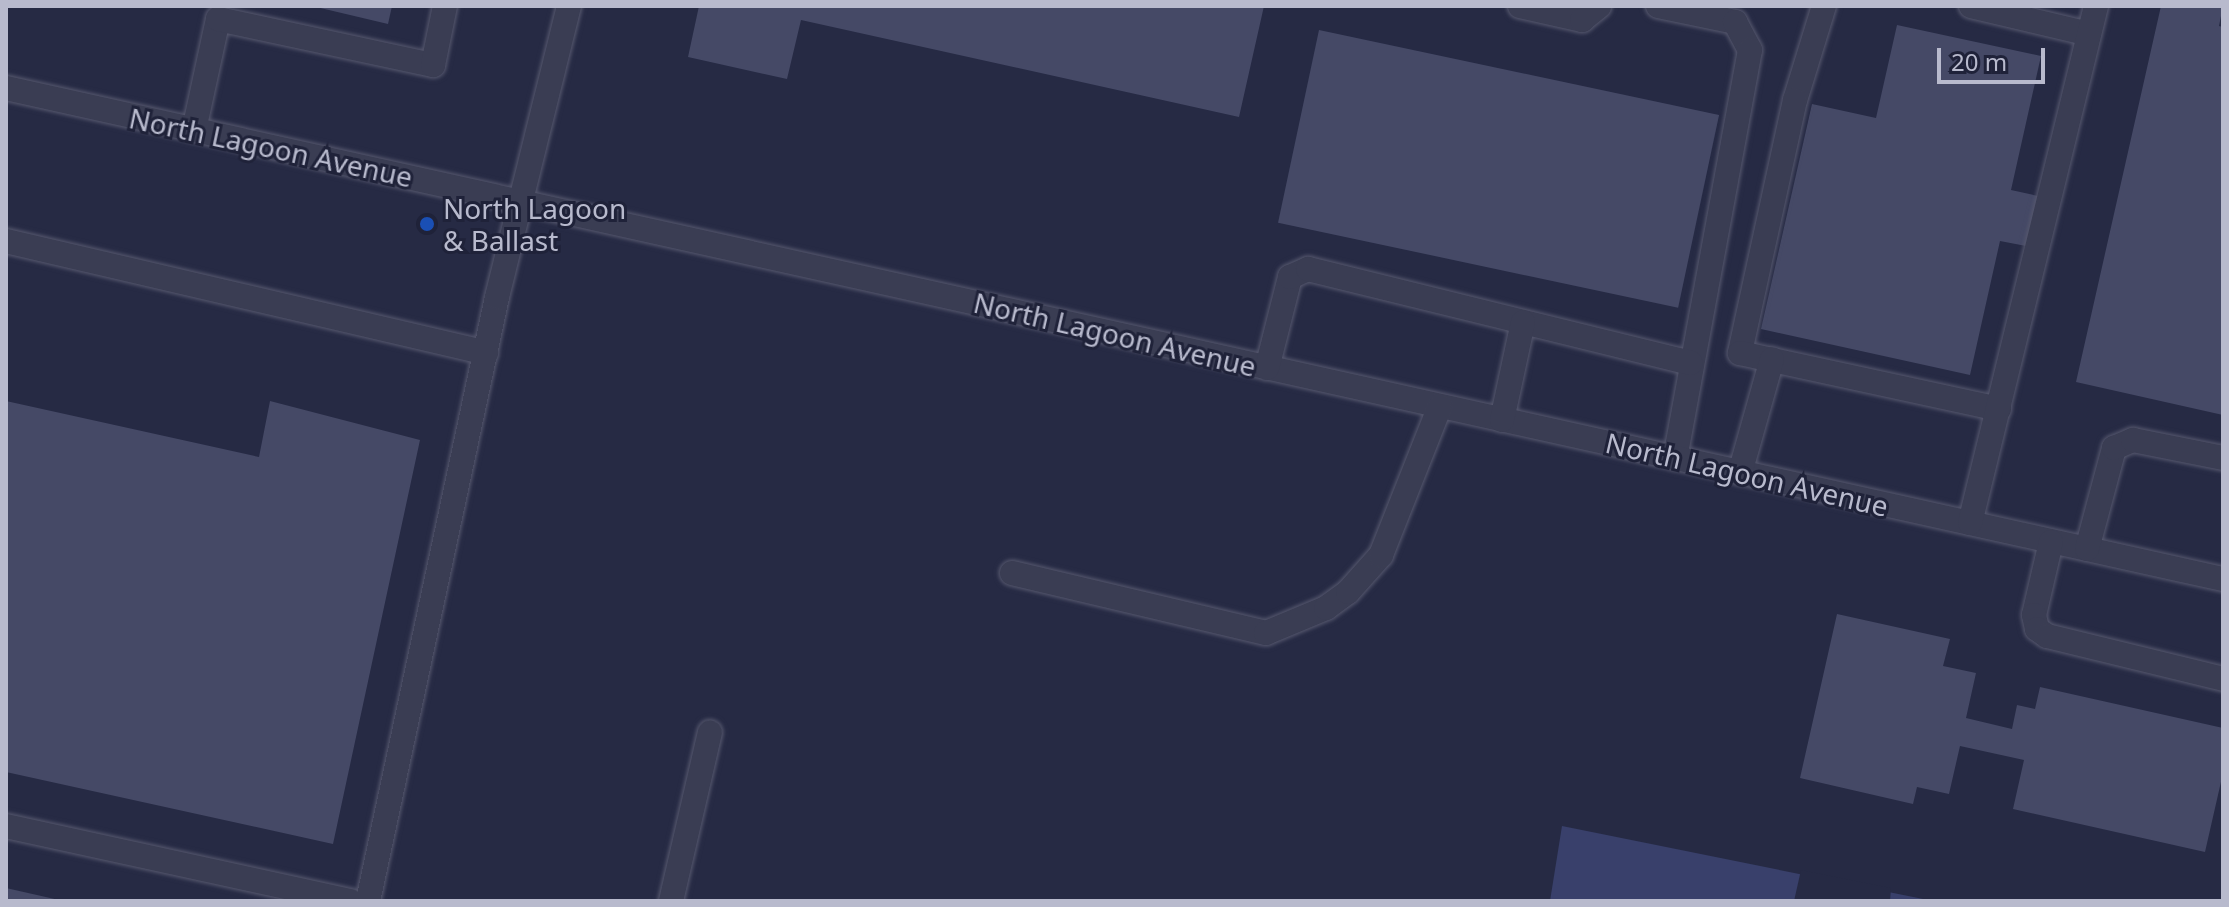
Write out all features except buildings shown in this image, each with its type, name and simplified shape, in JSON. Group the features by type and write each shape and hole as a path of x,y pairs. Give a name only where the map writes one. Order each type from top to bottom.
{"street":[{"path":"194,130 218,19 433,65 445,6"},
{"path":"368,901 486,353 569,6"},
{"path":"1520,6 1582,20 1599,6"},
{"path":"1658,6 1735,22 1750,50 1675,458"},
{"path":"1824,6 1795,100 1740,353 1999,409"},
{"path":"1971,6 2089,34"},
{"path":"1970,523 2096,6"},
{"name":"North Lagoon Avenue","path":"6,88 2223,579"},
{"path":"6,241 486,353"},
{"path":"1267,368 1290,277 1308,269 1691,363"},
{"path":"1502,420 1523,322"},
{"path":"1740,473 1772,359"},
{"path":"1012,573 1266,633 1326,608 1381,555 1440,406"},
{"path":"2087,549 2114,448 2133,440 2223,458"},
{"path":"2051,542 2034,615 2037,629 2047,636 2223,679"},
{"path":"671,901 710,732"},
{"path":"6,826 351,901"}],"water":[{"path":"1562,826 1933,901 1550,901"}],"pier":[{"path":"1801,870 1891,888 1890,901 1794,901"}],"place":[{"name":"North Lagoon & Ballast","path":"427,224"}]}
